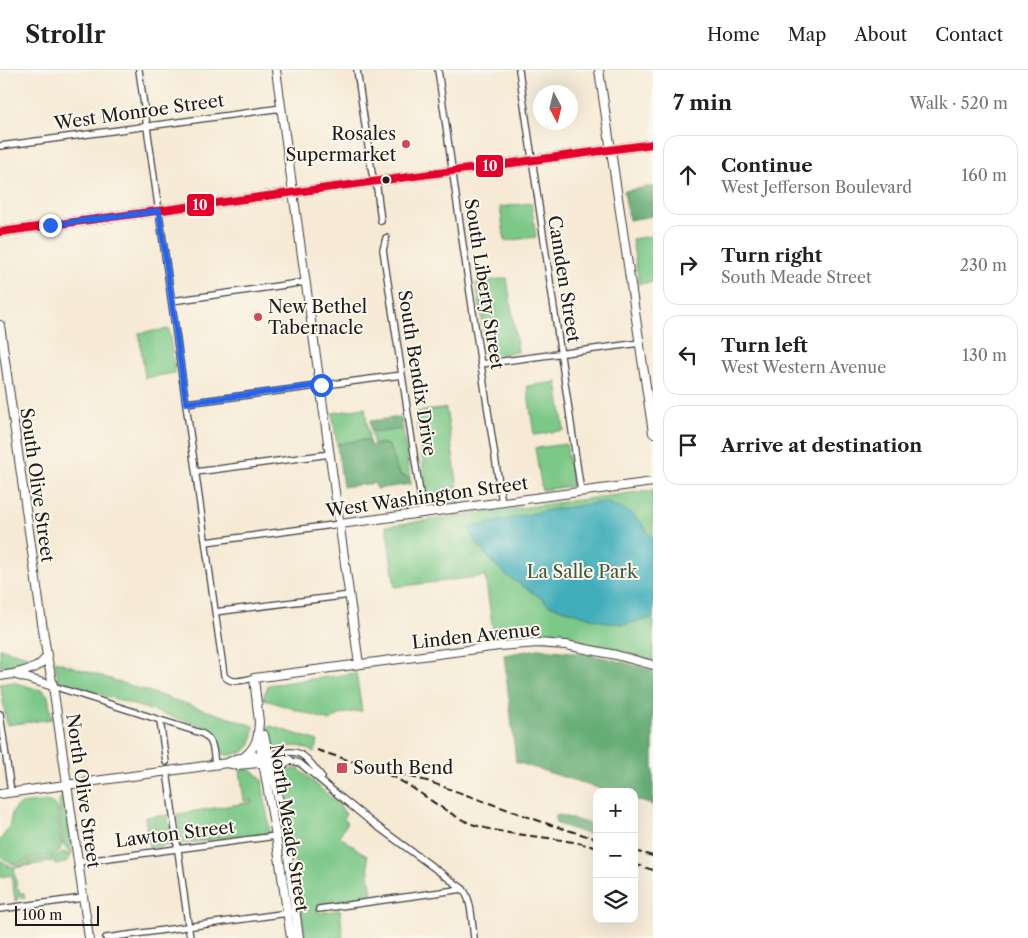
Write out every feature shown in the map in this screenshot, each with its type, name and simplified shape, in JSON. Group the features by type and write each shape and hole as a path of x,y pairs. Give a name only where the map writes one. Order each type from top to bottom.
{"main road":[{"path":"0,232 653,144"}],"street":[{"path":"139,70 224,675 232,681 254,678"},
{"path":"276,70 359,664"},
{"path":"357,70 381,221"},
{"name":"South Liberty Street","path":"438,70 502,503"},
{"name":"Camden Street","path":"519,70 581,492"},
{"path":"599,70 653,433"},
{"name":"West Monroe Street","path":"0,146 282,108"},
{"name":"South Bendix Drive","path":"386,238 383,250 423,513"},
{"path":"172,301 306,282"},
{"name":"South Olive Street","path":"0,326 46,652"},
{"path":"481,364 640,343"},
{"path":"186,403 402,374"},
{"path":"196,472 330,454"},
{"name":"West Washington Street","path":"206,542 653,482"},
{"path":"216,612 350,595"},
{"name":"Linden Avenue","path":"254,678 499,646 538,643 566,645 653,665"},
{"path":"0,676 36,668 42,663 46,652"},
{"name":"North Olive Street","path":"46,652 53,686 88,938"},
{"path":"13,674 201,733 210,739 215,765"},
{"name":"North Meade Street","path":"254,678 259,722 258,734 283,819 291,912 290,938"},
{"path":"0,714 11,792"},
{"path":"160,720 166,762"},
{"name":"North Meade Street","path":"259,722 263,733 276,836 291,912 299,938"},
{"path":"242,758 254,747 258,734"},
{"path":"227,763 237,765 288,752 297,752 305,756 332,790"},
{"path":"0,794 215,765 242,758 296,761 310,770 377,826 464,889 468,898 474,938"},
{"path":"278,797 278,775 284,763 289,760"},
{"path":"167,772 190,938"},
{"name":"Lawton Street","path":"78,862 276,836"},
{"path":"320,909 464,889"},
{"path":"0,909 83,898"},
{"path":"106,938 291,912"}],"green space":[{"path":"653,186 653,216 629,220 624,191"},
{"path":"531,203 536,237 505,241 500,207"},
{"path":"653,236 653,282 639,284 632,239"},
{"path":"507,278 518,352 488,356 476,283"},
{"path":"169,329 175,373 145,378 139,333"},
{"path":"557,382 564,430 534,435 527,386"},
{"path":"365,408 369,439 337,444 332,413"},
{"path":"446,408 460,502 429,506 415,412"},
{"path":"401,417 403,429 381,432 371,431 370,421"},
{"path":"403,429 410,478 402,476 396,468 389,446 382,443 374,445 371,431 381,432"},
{"path":"369,439 370,446 382,443 389,446 396,468 402,476 410,478 411,484 376,489 375,483 343,487 337,444"},
{"path":"566,444 573,486 542,490 535,448"},
{"name":"La Salle Park","path":"653,490 653,661 562,640 541,639 495,643 485,576 395,587 386,526"},
{"path":"0,648 34,658 34,663 0,667"},
{"path":"538,649 567,652 596,656 653,671 653,805 638,800 638,788 598,788 516,762 504,655"},
{"path":"55,661 254,726 250,745 240,753 226,755 220,750 216,735 208,728 61,682 58,680"},
{"path":"356,673 362,711 349,712 330,721 263,699 268,685"},
{"path":"13,682 44,691 48,696 52,719 7,725 0,684"},
{"path":"271,726 318,741 314,753 296,746 282,748 272,746 267,727"},
{"path":"248,769 256,773 262,780 270,833 181,844 177,814 252,802 251,800 244,801 240,770"},
{"path":"291,769 300,770 339,805 346,814 343,819 348,822 339,836 367,856 372,895 364,896 363,899 319,905 319,913 340,910 343,938 305,938 284,787 284,777"},
{"path":"64,795 72,853 70,857 64,846 60,828 59,800"},
{"path":"45,801 52,803 58,810 58,830 62,844 59,852 54,856 35,857 18,864 6,861 0,854 0,840 9,828 12,813 21,804"},
{"path":"168,815 172,845 149,848 145,817"},
{"path":"560,815 593,825 593,836 557,824 556,816"},
{"path":"63,852 68,854 69,859 63,863 55,864 55,861 14,868 17,889 19,889 19,893 24,893 25,897 17,898 15,901 12,875 0,877 0,858 13,867 37,859 53,858"}],"water":[{"path":"603,502 634,515 644,526 653,542 653,618 624,624 608,623 549,605 507,576 489,559 468,528 544,511"}],"railway":[{"path":"317,750 357,763 427,781 593,838"},
{"path":"389,775 410,786 450,813 472,824 487,829 593,847"},
{"path":"638,852 653,856"},
{"path":"638,865 653,870"}],"transit line":[{"name":"10","path":"0,232 653,144"}],"place":[{"name":"Rosales Supermarket","path":"406,144"},
{"name":"New Bethel Tabernacle","path":"258,317"},
{"name":"South Bend","path":"342,768"}],"route":[{"path":"50,225 159,211 186,403 321,385"}]}
